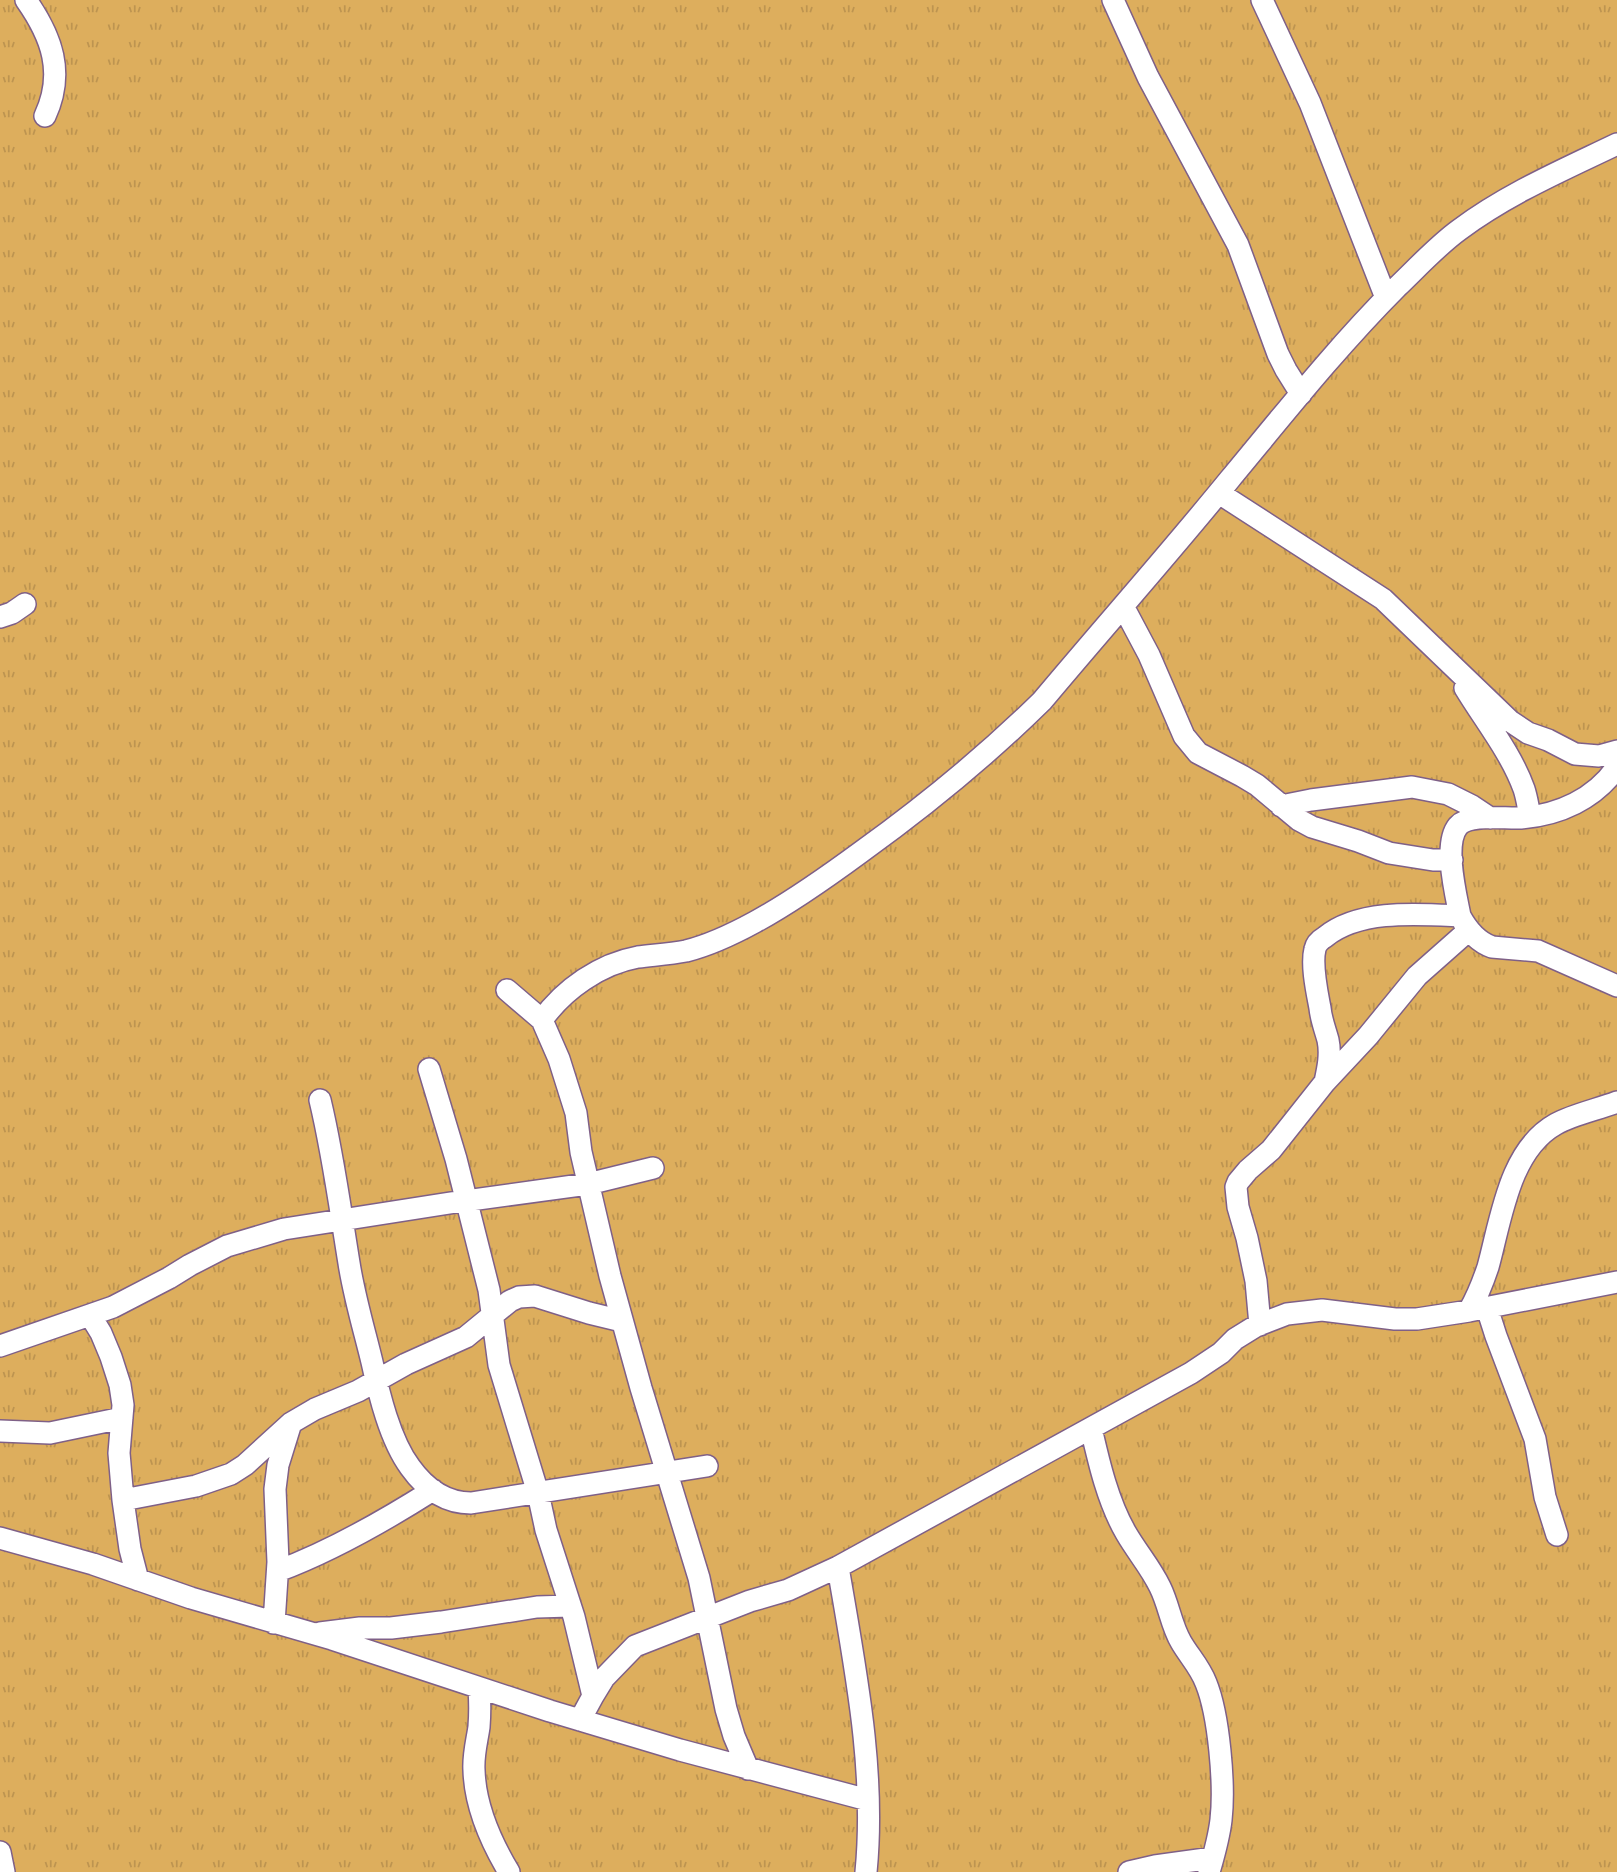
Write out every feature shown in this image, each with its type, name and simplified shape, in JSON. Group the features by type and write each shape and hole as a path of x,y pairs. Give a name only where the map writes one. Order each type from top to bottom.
{"street":[{"path":"26,0 41,23 54,56 55,86 45,116"},
{"path":"1114,0 1148,77 1238,245 1278,354 1301,394"},
{"path":"1262,0 1310,103 1386,298"},
{"path":"542,1020 580,981 599,971 635,958 685,951 728,936 783,905 846,863 931,799 1014,729 1042,701 1363,321 1386,298 1458,231 1489,209 1617,144"},
{"path":"1219,494 1383,599 1510,721 1528,733 1575,754 1599,755 1617,751"},
{"path":"0,617 12,613 24,604"},
{"path":"1123,606 1149,655 1184,736 1198,753 1257,785 1299,820 1312,827 1389,853 1452,860"},
{"path":"1450,663 1513,766 1525,791 1530,816"},
{"path":"1617,766 1599,786 1567,808 1548,814 1468,820 1458,827 1452,842 1452,860 1464,923 1485,944 1492,947 1538,950 1617,986"},
{"path":"1282,806 1412,787 1448,794 1490,818"},
{"path":"1325,1082 1329,1048 1321,1017 1314,961 1315,950 1320,941 1343,925 1395,915 1464,923"},
{"path":"1260,1325 1256,1281 1236,1187 1241,1178 1271,1150 1325,1082 1464,923"},
{"path":"507,990 542,1020 559,1059 576,1113 588,1184 622,1321 696,1567 726,1709 734,1737 748,1769"},
{"path":"429,1069 456,1159 489,1290 499,1365 538,1493 546,1531 570,1606 593,1696"},
{"path":"320,1100 328,1133 349,1265 376,1381 401,1452 410,1466 433,1490 446,1499 471,1503 707,1466"},
{"path":"1557,1535 1545,1497 1535,1439 1496,1336 1478,1310 1478,1294 1488,1268 1507,1192 1530,1146 1557,1123 1617,1102"},
{"path":"0,1346 113,1307 227,1246 284,1229 588,1184 653,1168"},
{"path":"580,1720 604,1678 631,1649 643,1642 750,1601 788,1590 838,1567 1191,1373 1221,1353 1236,1339 1260,1325 1287,1314 1322,1310 1417,1319 1478,1310 1617,1282"},
{"path":"123,1500 196,1486 231,1474 245,1465 291,1423 315,1409 358,1391 406,1364 466,1337 510,1301 519,1297 550,1299 622,1321"},
{"path":"90,1315 101,1333 120,1385 123,1405 120,1453 123,1500 130,1549 138,1580"},
{"path":"0,1431 50,1433 122,1418"},
{"path":"274,1623 278,1571 275,1489 278,1465 291,1423"},
{"path":"1091,1428 1101,1467 1121,1523 1162,1591 1171,1622 1206,1683 1218,1739 1221,1819 1211,1865 1164,1864 1129,1872"},
{"path":"278,1571 369,1528 433,1490"},
{"path":"0,1538 93,1564 191,1598 314,1634 580,1720 748,1769 868,1800"},
{"path":"838,1567 866,1749 871,1868"},
{"path":"314,1634 441,1622 537,1606 570,1606"},
{"path":"479,1689 481,1707 474,1770 476,1788 494,1846 509,1872"},
{"path":"0,1852 4,1872"}],"green space":[{"path":"0,0 1617,0 1617,1872 0,1872"}]}
